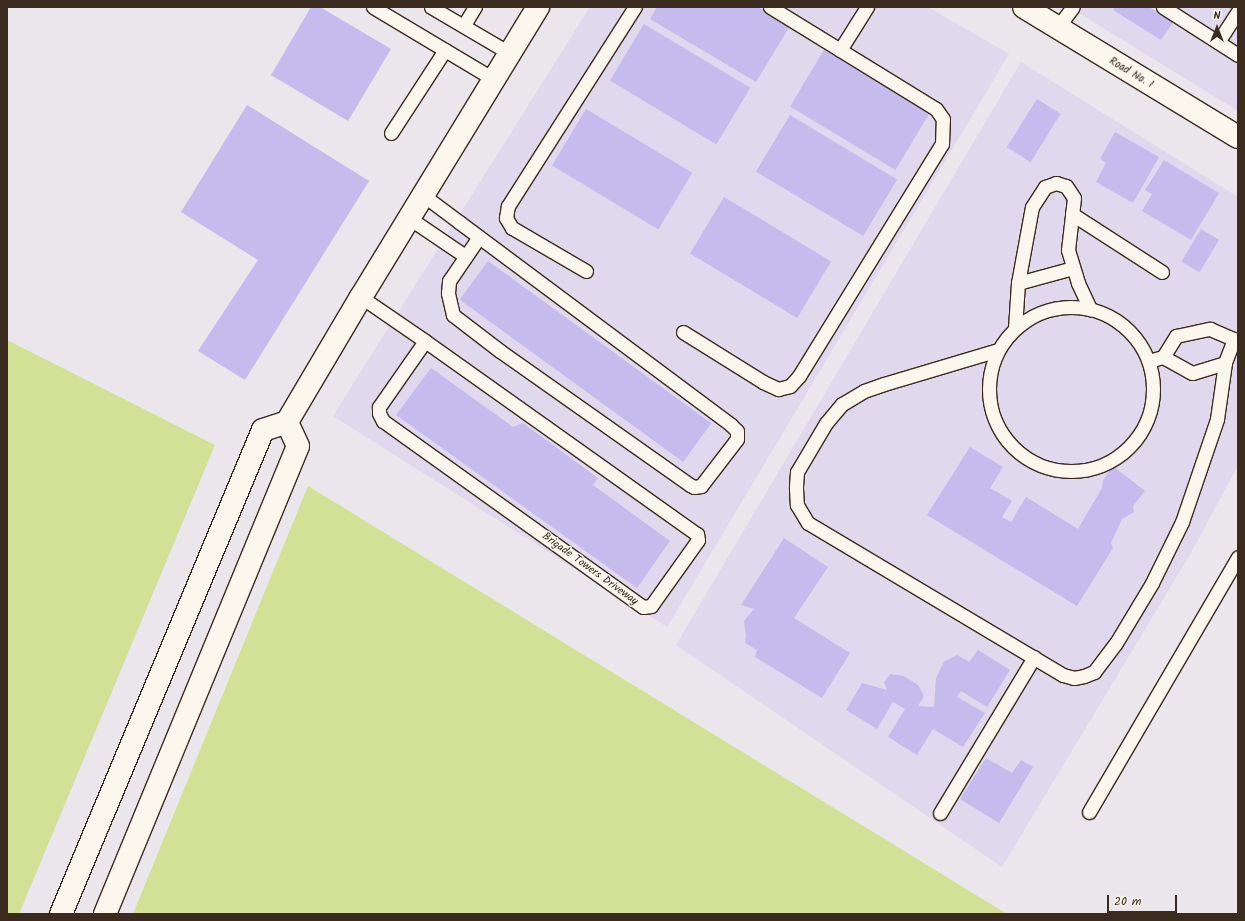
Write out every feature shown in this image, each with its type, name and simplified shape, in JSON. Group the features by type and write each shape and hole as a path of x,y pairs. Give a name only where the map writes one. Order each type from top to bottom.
{"street":[{"name":"Road No. 1","path":"1024,7 1238,137"},
{"path":"61,914 263,430 287,422 423,195 511,54 542,8"},
{"path":"105,914 298,446 287,422"}],"lane":[{"path":"373,7 495,80"},
{"path":"431,7 511,54"},
{"path":"464,25 475,7"},
{"path":"586,271 512,228 506,218 508,206 635,7"},
{"path":"683,332 762,382 778,389 790,386 799,376 942,144 943,119 936,109 840,50 784,11 770,7"},
{"path":"840,50 866,7"},
{"path":"1057,28 1073,7"},
{"path":"1163,7 1238,55"},
{"path":"1218,42 1238,11"},
{"path":"391,133 445,50"},
{"path":"1015,328 1018,283 1032,207 1045,187 1056,183 1066,186 1074,198 1068,250 1078,283 1090,309"},
{"path":"423,195 479,237 737,431 737,439 706,481 698,487 690,485 500,351 453,315 448,293 450,281 465,256 479,237"},
{"path":"1072,214 1162,272"},
{"path":"409,218 465,256"},
{"path":"1018,283 1073,268"},
{"name":"Brigade Towers Driveway","path":"361,297 425,341 697,534 698,540 651,606 643,607 383,421 379,413 379,407 425,341"},
{"path":"1064,307 1090,309 1115,320 1136,338 1149,361 1154,388 1149,414 1137,438 1117,457 1092,468 1065,471 1038,464 1015,450 998,428 989,402 989,376 998,350 1015,328 1037,314 1044,312 1064,307"},
{"path":"998,350 864,390 842,404 826,423 797,472 797,505 808,523 1063,675 1074,678 1094,672 1116,643 1152,583 1182,522 1217,419 1225,364 1236,337 1210,329 1176,336 1163,357 1149,361"},
{"path":"1163,357 1192,373 1225,364"},
{"path":"1089,812 1238,557"},
{"path":"940,813 1034,657"}],"shaded area":[{"path":"590,7 928,7 1009,54 667,627 333,416"},
{"path":"1069,7 1238,7 1238,111"},
{"path":"1021,62 1238,197 1238,465 1192,551 1002,867 676,645"}],"green space":[{"path":"7,340 215,445 19,914 7,914"},
{"path":"308,486 1007,914 133,914"}],"building":[{"path":"311,7 320,7 391,49 348,121 271,75"},
{"path":"657,7 758,7 790,26 756,82 650,19"},
{"path":"1115,7 1149,7 1173,22 1161,40 1113,10"},
{"path":"644,24 750,88 716,144 610,81"},
{"path":"824,50 929,113 895,170 790,107"},
{"path":"1037,99 1061,114 1031,162 1007,147"},
{"path":"247,105 369,181 245,380 198,351 258,260 181,212"},
{"path":"586,109 692,173 658,229 552,166"},
{"path":"790,115 897,179 863,236 756,172"},
{"path":"1115,132 1159,157 1133,203 1096,182 1106,163 1100,159"},
{"path":"1164,160 1219,193 1191,240 1142,211 1152,194 1145,190"},
{"path":"724,197 831,261 797,318 690,254"},
{"path":"1201,229 1219,240 1199,272 1181,262"},
{"path":"488,261 711,423 683,462 460,300"},
{"path":"431,368 513,427 523,423 598,478 593,485 670,541 637,588 396,415"},
{"path":"970,447 1003,467 990,488 1012,501 1002,517 1011,522 1026,497 1078,529 1102,488 1103,480 1113,466 1145,491 1133,506 1134,512 1122,519 1111,543 1113,548 1077,606 927,515"},
{"path":"784,538 828,567 794,618 850,653 822,698 755,657 757,650 745,643 746,635 744,621 754,609 741,605"},
{"path":"978,650 1010,670 987,707 961,691 957,697 985,713 963,747 933,729 917,755 888,737 905,709 893,702 877,729 846,710 862,683 887,690 884,682 890,674 904,676 918,685 924,696 918,706 934,707 936,678 944,662 957,655 969,662"},
{"path":"986,758 1012,773 1021,760 1033,767 999,823 960,799"}]}
